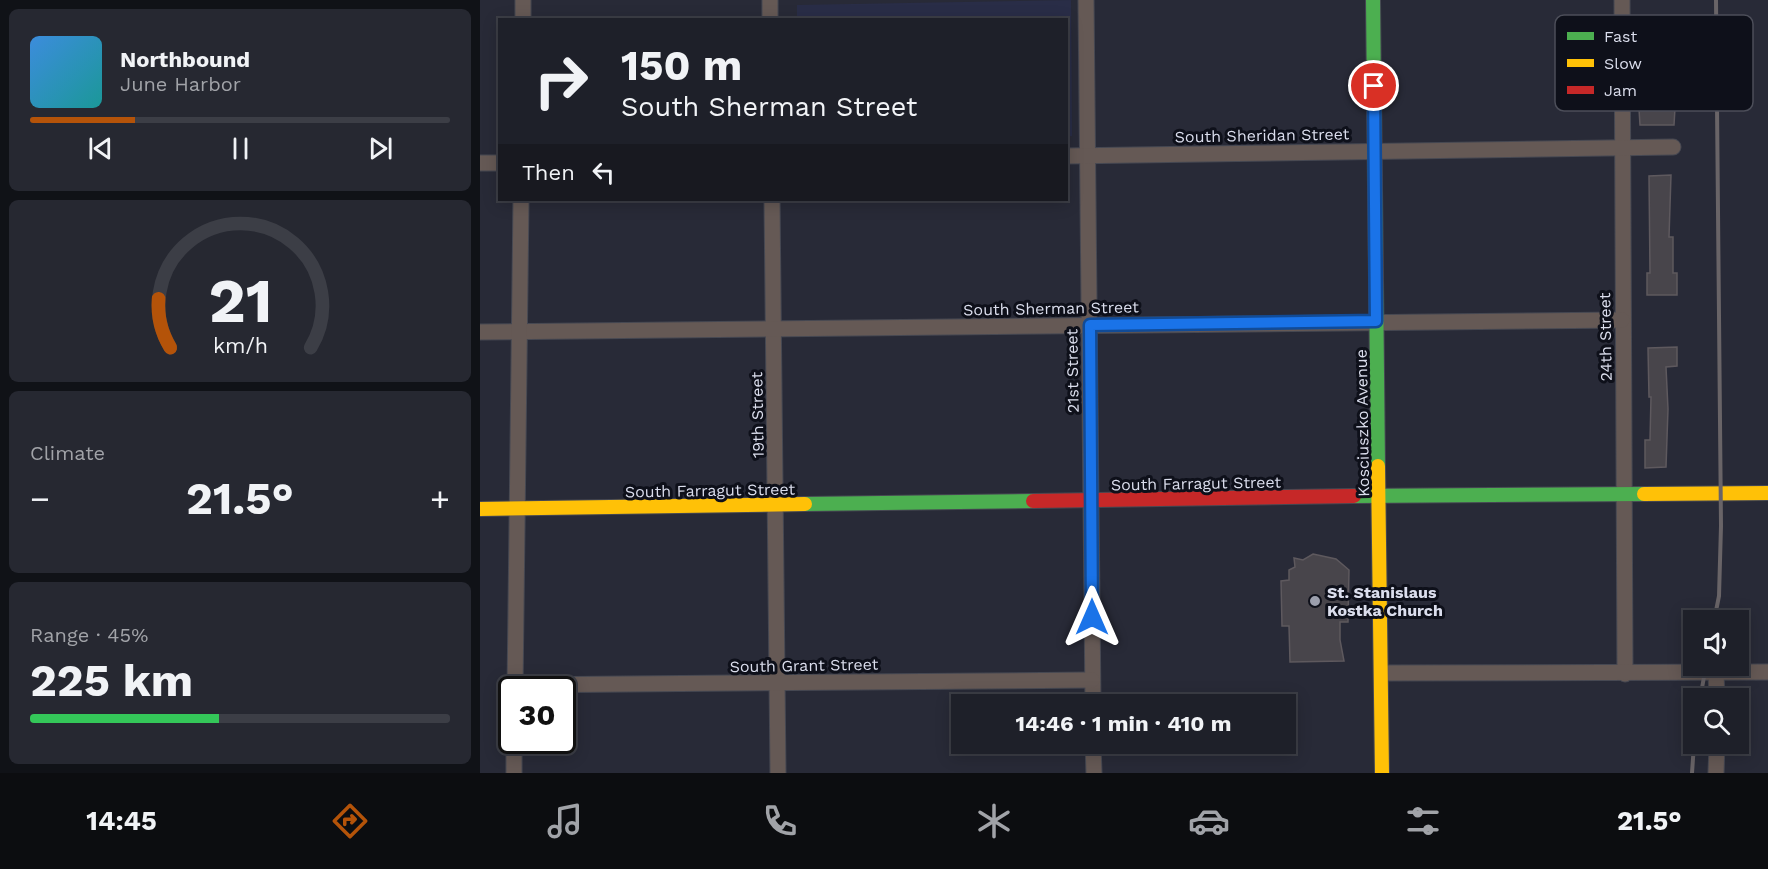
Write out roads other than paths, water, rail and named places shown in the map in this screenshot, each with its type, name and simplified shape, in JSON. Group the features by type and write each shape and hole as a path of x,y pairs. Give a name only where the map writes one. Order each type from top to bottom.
{"street":[{"path":"523,0 523,18"},
{"path":"770,0 771,18"},
{"name":"21st Street","path":"1086,0 1093,694"},
{"name":"Kosciuszko Avenue","path":"1373,0 1382,773"},
{"name":"24th Street","path":"1622,0 1622,15"},
{"name":"24th Street","path":"1623,111 1625,674"},
{"name":"South Sheridan Street","path":"1068,156 1673,147"},
{"path":"480,163 498,163"},
{"path":"515,676 521,201"},
{"name":"19th Street","path":"772,201 778,773"},
{"name":"South Sherman Street","path":"480,332 1622,320"},
{"name":"South Farragut Street","path":"480,509 1380,496 1768,494"},
{"path":"1749,672 1768,672"},
{"path":"1382,673 1683,673"},
{"name":"South Grant Street","path":"576,686 1092,680"},
{"path":"514,754 514,773"},
{"path":"1093,754 1094,773"},
{"path":"1716,773 1717,754"}],"railway":[{"path":"1716,0 1716,15"},
{"path":"1716,610 1719,596 1721,526 1717,111"},
{"path":"1702,688 1704,676"},
{"path":"1692,773 1693,754"}],"place":[{"name":"St. Stanislaus Kostka Church","path":"1315,601"}]}
